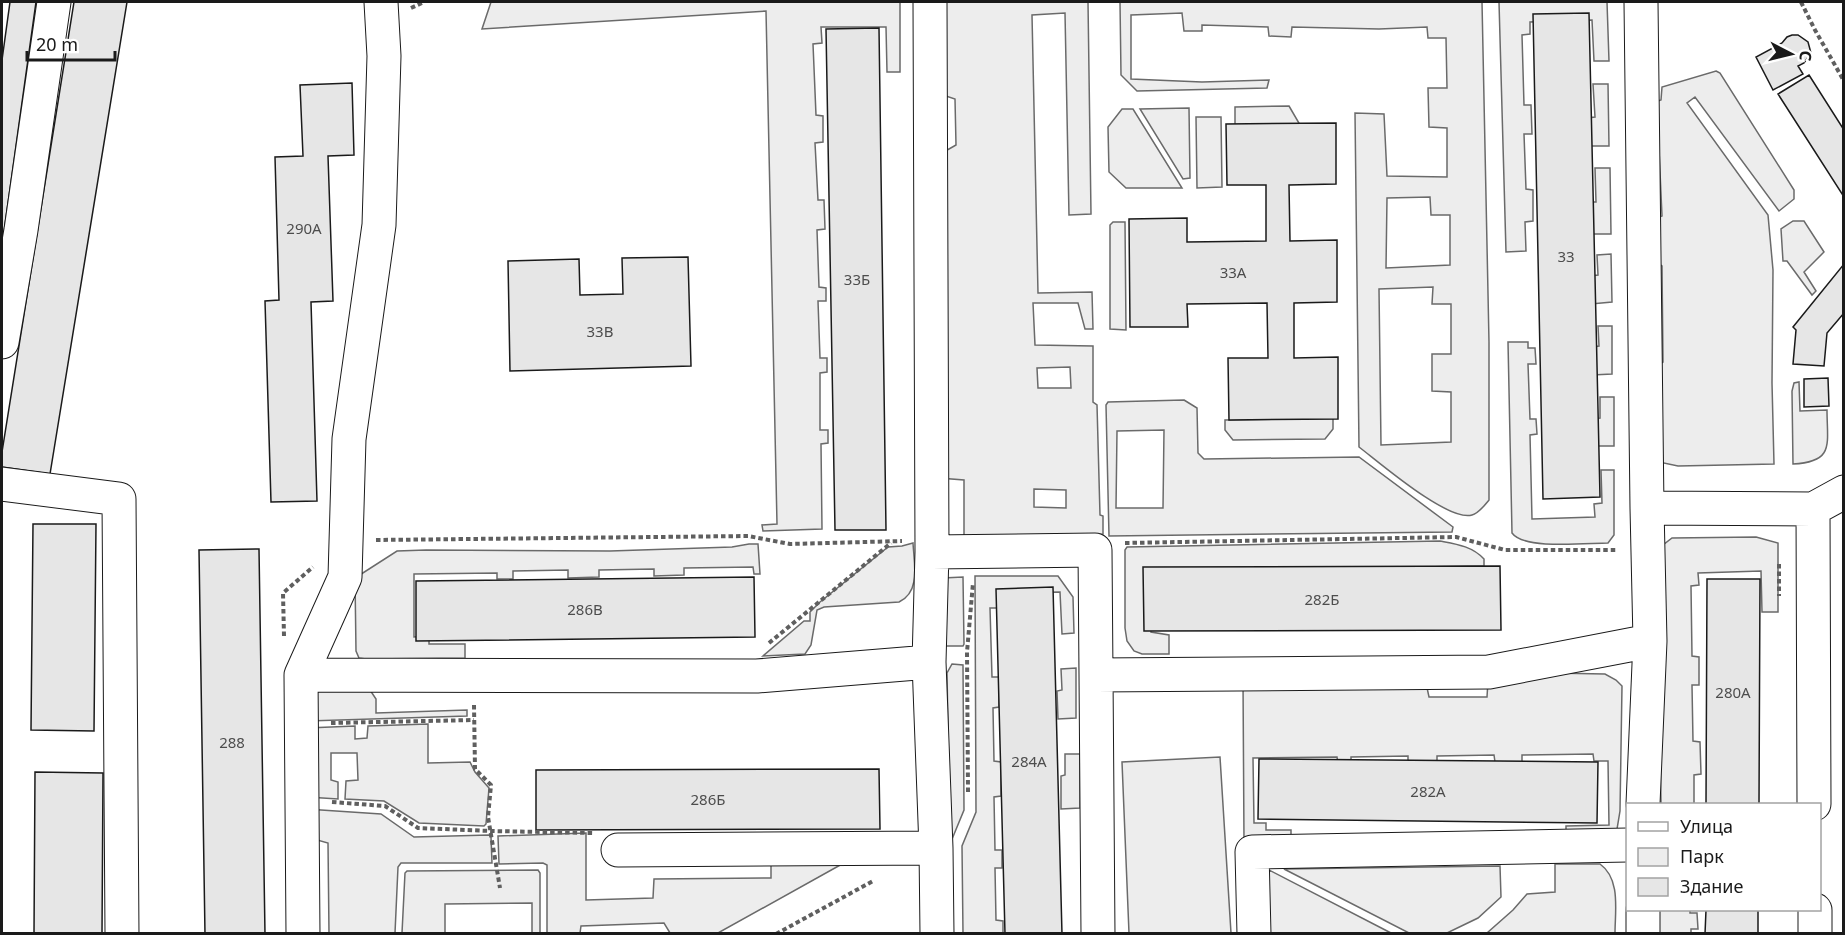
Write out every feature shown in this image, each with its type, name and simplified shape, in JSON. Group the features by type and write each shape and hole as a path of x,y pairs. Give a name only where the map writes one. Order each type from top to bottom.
{"street":[{"path":"2,342 21,230 54,2"},
{"path":"303,933 301,675 345,577 349,439 379,225 384,56 381,2"},
{"path":"930,2 920,547 929,662 937,933"},
{"path":"1641,2 1650,641 1643,803"},
{"path":"2,484 119,499 122,933"},
{"path":"1647,508 1813,509 1844,492"},
{"path":"1813,509 1814,803"},
{"path":"920,547 1095,550 1098,933"},
{"path":"1096,675 1490,672 1650,641"},
{"path":"301,675 757,676 929,662"},
{"path":"1254,933 1252,852 1626,845"},
{"path":"618,850 936,848"},
{"path":"1642,911 1643,933"},
{"path":"1815,911 1815,933"}],"path":[{"path":"1801,2 1844,81"},
{"path":"346,539 748,536 790,544 891,542 920,547"},
{"path":"1095,550 1116,543 1456,537 1505,550 1647,549"},
{"path":"764,647 891,542"},
{"path":"474,675 475,769 491,784 488,817 500,888"},
{"path":"322,723 474,720"},
{"path":"776,933 876,879 886,867 891,848"}],"green space":[{"path":"491,2 900,2 900,72 887,72 886,27 821,27 822,43 813,44 816,115 823,116 823,142 815,143 818,200 824,200 825,229 817,230 819,287 826,288 826,301 818,301 820,358 827,358 827,372 820,373 820,430 828,430 828,443 821,444 822,529 763,531 762,525 777,524 766,11 482,29"},
{"path":"933,2 1088,2 1091,214 1069,215 1065,13 1032,15 1038,293 1092,292 1093,329 1085,329 1078,303 1033,303 1035,345 1093,346 1093,402 1097,405 1100,515 1103,516 1103,534 1010,535 964,544 964,480 939,478 935,157 956,145 955,99 934,92","holes":["1070,367 1071,388 1038,388 1037,368","1034,489 1066,490 1066,508 1034,507"]},
{"path":"1120,2 1482,2 1489,342 1489,500 1479,511 1472,515 1461,515 1447,510 1414,490 1359,447 1355,113 1384,114 1387,176 1447,177 1447,128 1429,127 1428,88 1447,88 1446,38 1428,38 1427,27 1379,29 1292,27 1291,37 1269,36 1268,27 1202,25 1202,31 1184,31 1182,13 1131,15 1131,79 1202,82 1269,80 1267,88 1137,91 1121,75","holes":["1430,197 1431,215 1450,215 1450,265 1386,268 1387,198","1433,287 1432,304 1451,304 1451,354 1432,354 1432,391 1451,392 1451,442 1381,445 1379,289"]},
{"path":"1499,2 1607,2 1609,61 1594,61 1592,20 1530,22 1530,34 1522,35 1524,105 1531,105 1532,134 1524,134 1526,189 1533,190 1533,221 1525,222 1526,251 1506,252"},
{"path":"1716,71 1720,73 1794,190 1794,199 1779,211 1695,97 1687,103 1768,215 1773,270 1774,464 1678,466 1654,461 1644,374 1663,362 1662,266 1641,253 1640,224 1662,216 1659,150 1640,140 1639,107 1661,100 1662,87"},
{"path":"1593,84 1608,84 1609,146 1588,146 1587,118 1595,117"},
{"path":"1289,106 1303,130 1235,131 1235,107"},
{"path":"1189,108 1190,178 1183,179 1140,109"},
{"path":"1122,109 1133,109 1182,188 1126,188 1109,172 1108,127"},
{"path":"1196,117 1221,117 1222,187 1197,188"},
{"path":"1595,168 1610,168 1611,234 1590,234 1589,202 1596,202"},
{"path":"1793,221 1804,221 1824,252 1804,272 1816,291 1812,295 1787,261 1783,261 1781,229"},
{"path":"1113,222 1125,222 1126,330 1110,329 1110,225"},
{"path":"1611,254 1612,302 1591,304 1590,276 1598,275 1597,255"},
{"path":"1598,326 1612,326 1612,374 1592,375 1592,347 1599,346"},
{"path":"1508,342 1528,342 1528,348 1535,348 1536,364 1528,364 1530,419 1536,419 1537,434 1530,435 1532,519 1595,517 1594,504 1602,503 1601,470 1614,470 1614,535 1608,543 1542,544 1529,542 1512,533"},
{"path":"1799,382 1800,411 1827,410 1827,442 1826,449 1816,460 1793,464 1792,391 1794,383"},
{"path":"1600,397 1614,397 1614,446 1594,446 1593,419 1600,418"},
{"path":"1184,400 1197,408 1198,453 1204,459 1359,457 1453,527 1452,532 1109,536 1106,405 1108,402","holes":["1164,430 1163,508 1116,508 1117,431"]},
{"path":"1333,418 1333,429 1325,439 1233,440 1225,430 1225,420"},
{"path":"1756,537 1778,543 1778,612 1762,612 1761,571 1698,573 1699,585 1691,586 1692,656 1699,657 1699,685 1692,685 1693,741 1700,742 1701,774 1694,775 1694,803 1661,803 1657,561 1663,545 1672,538"},
{"path":"1440,541 1464,546 1474,551 1484,559 1484,566 1150,571 1151,632 1169,635 1169,654 1142,654 1134,651 1127,641 1125,550 1127,547"},
{"path":"913,543 915,576 911,591 906,597 899,602 824,607 817,610 811,645 805,654 763,656 804,621 810,621 810,612 820,602 888,547"},
{"path":"758,544 760,574 754,574 753,567 684,568 684,575 654,576 654,569 599,570 599,577 568,578 568,570 513,571 513,579 497,579 497,573 414,574 414,637 429,636 429,644 465,644 465,658 366,659 359,658 356,651 355,578 397,551 610,551 732,547"},
{"path":"975,576 1058,576 1073,597 1074,633 1062,634 1060,592 998,593 998,608 990,608 992,677 999,677 999,707 993,708 994,761 1001,762 1001,796 994,797 995,850 1002,850 1002,868 995,868 996,920 1003,921 1003,933 963,933 962,846 976,812"},
{"path":"963,577 964,644 963,646 942,646 943,578"},
{"path":"952,664 963,665 964,810 950,844 947,673"},
{"path":"1076,668 1076,718 1058,719 1057,691 1062,690 1061,669"},
{"path":"1497,672 1605,674 1622,686 1620,811 1617,829 1604,838 1566,839 1566,826 1609,825 1608,761 1594,761 1593,754 1522,755 1522,762 1495,762 1494,755 1437,756 1437,763 1408,763 1408,756 1351,757 1351,764 1338,764 1337,757 1253,758 1254,823 1266,823 1266,830 1291,830 1291,843 1244,842 1243,679 1426,683 1429,697 1487,697 1488,681"},
{"path":"370,690 376,699 376,713 467,710 467,716 308,721 316,693 319,691"},
{"path":"428,724 428,763 470,762 475,772 489,788 484,826 419,823 384,801 345,799 346,781 358,780 357,753 331,753 331,780 338,782 338,799 307,797 307,728 355,726 355,739 367,738 368,726"},
{"path":"1065,754 1080,754 1080,808 1061,809 1061,776 1065,775"},
{"path":"1220,757 1231,933 1129,933 1122,762"},
{"path":"306,809 381,814 414,837 489,835 492,863 401,863 398,867 395,933 329,933 328,843 310,838"},
{"path":"586,833 586,900 653,898 654,879 771,878 771,855 860,854 718,933 670,933 664,923 581,926 580,933 547,933 547,865 543,863 499,864 498,836"},
{"path":"1555,864 1600,864 1607,870 1614,887 1615,933 1487,933 1527,894 1555,892"},
{"path":"1500,866 1501,897 1478,918 1447,933 1409,933 1284,869"},
{"path":"538,870 540,873 540,933 532,933 532,903 445,904 445,933 402,933 405,873 407,871"},
{"path":"1269,870 1391,933 1245,933"},
{"path":"1657,911 1697,913 1698,929 1691,929 1691,933 1656,934"}],"building":[{"path":"10,2 36,2 2,246 2,60"},
{"path":"74,2 127,2 50,474 2,467 2,452"},
{"path":"1589,13 1600,497 1543,499 1533,14"},
{"path":"879,28 886,530 835,530 826,29"},
{"path":"1792,35 1798,35 1808,42 1811,53 1804,63 1798,66 1803,74 1773,90 1756,57"},
{"path":"1809,75 1844,130 1844,197 1778,94"},
{"path":"352,83 354,155 328,156 333,301 311,302 317,501 271,502 265,301 279,300 275,157 303,156 300,85"},
{"path":"1336,123 1336,184 1289,185 1290,241 1337,240 1337,302 1294,303 1294,358 1338,357 1338,419 1229,420 1228,358 1268,358 1267,303 1187,304 1188,327 1130,327 1129,219 1187,218 1187,242 1266,241 1266,185 1227,185 1226,124"},
{"path":"688,257 691,366 510,371 508,261 579,259 580,295 623,294 622,258"},
{"path":"1844,264 1844,313 1827,333 1824,366 1793,364 1796,330 1793,327"},
{"path":"1828,378 1829,406 1804,407 1804,379"},
{"path":"33,524 96,524 94,731 31,730"},
{"path":"259,549 265,934 205,934 199,550"},
{"path":"1500,566 1501,630 1144,631 1143,567"},
{"path":"754,577 755,637 416,641 416,581"},
{"path":"1707,579 1760,579 1759,803 1706,803"},
{"path":"1053,587 1062,934 1005,934 996,589"},
{"path":"1259,759 1598,762 1597,823 1258,819"},
{"path":"879,769 880,829 536,830 536,770"},
{"path":"35,772 103,773 102,934 34,934"},
{"path":"1706,911 1758,911 1758,934 1705,934"}]}
